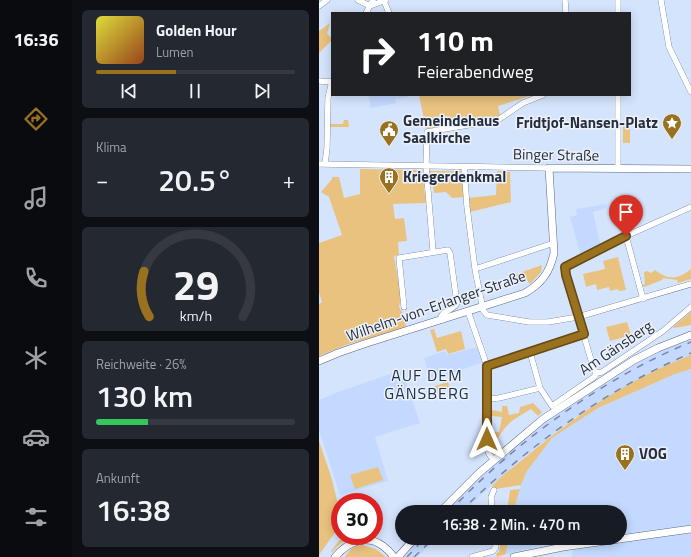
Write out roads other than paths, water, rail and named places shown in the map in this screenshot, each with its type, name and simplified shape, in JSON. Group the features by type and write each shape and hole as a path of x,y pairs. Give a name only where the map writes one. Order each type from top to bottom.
{"main road":[{"name":"Binger Straße","path":"549,168 691,169"},
{"name":"Wilhelm-von-Erlanger-Straße","path":"319,361 338,352 525,293 540,283 552,262 554,243 549,168"},
{"path":"446,505 494,460 543,419 626,365 650,352 691,335"},
{"path":"516,557 563,547 691,529"},
{"path":"335,557 344,548 355,541 367,540 383,545 394,556 407,545"},
{"path":"339,557 344,548"}],"street":[{"path":"319,6 327,0"},
{"path":"358,0 369,6 385,0 389,12"},
{"path":"366,12 373,0"},
{"path":"565,0 566,12"},
{"path":"618,0 618,12"},
{"path":"661,0 669,47 691,92"},
{"path":"319,81 331,84"},
{"path":"322,164 327,148 328,98 331,88"},
{"path":"433,252 426,166 427,132 498,120 523,103 540,96"},
{"path":"618,96 618,169"},
{"name":"Binger Straße","path":"322,164 549,168"},
{"path":"464,167 475,269 482,307 484,312 490,316 529,322 547,322 578,317 691,284"},
{"path":"597,373 594,370 578,317 565,267 626,236 691,207"},
{"path":"626,236 643,299"},
{"path":"475,269 554,243"},
{"path":"404,307 399,258 446,250 449,251 457,303 456,306 441,315 442,320"},
{"path":"671,290 691,288"},
{"name":"Am Gänsberg","path":"540,388 552,406 597,373 602,372 663,331 691,307"},
{"path":"468,311 487,366 487,448 489,454 494,460"},
{"path":"487,366 584,334"},
{"path":"487,399 499,398 540,388 530,352"},
{"path":"492,505 491,497 494,490"},
{"path":"472,557 493,551 496,545"}],"railway":[{"path":"456,505 502,461 561,415 593,393 625,374 691,342"},
{"path":"468,505 540,442 598,402 628,384 691,353"},
{"path":"407,557 418,545"},
{"path":"414,557 427,545"}],"place":[{"name":"Fridtjof-Nansen-Platz","path":"672,140"},
{"name":"Gemeindehaus Saalkirche","path":"389,147"},
{"name":"Kriegerdenkmal","path":"389,194"},
{"name":"VOG","path":"625,471"}],"district":[{"name":"AUF DEM GÄNSBERG","path":"427,384"}]}
